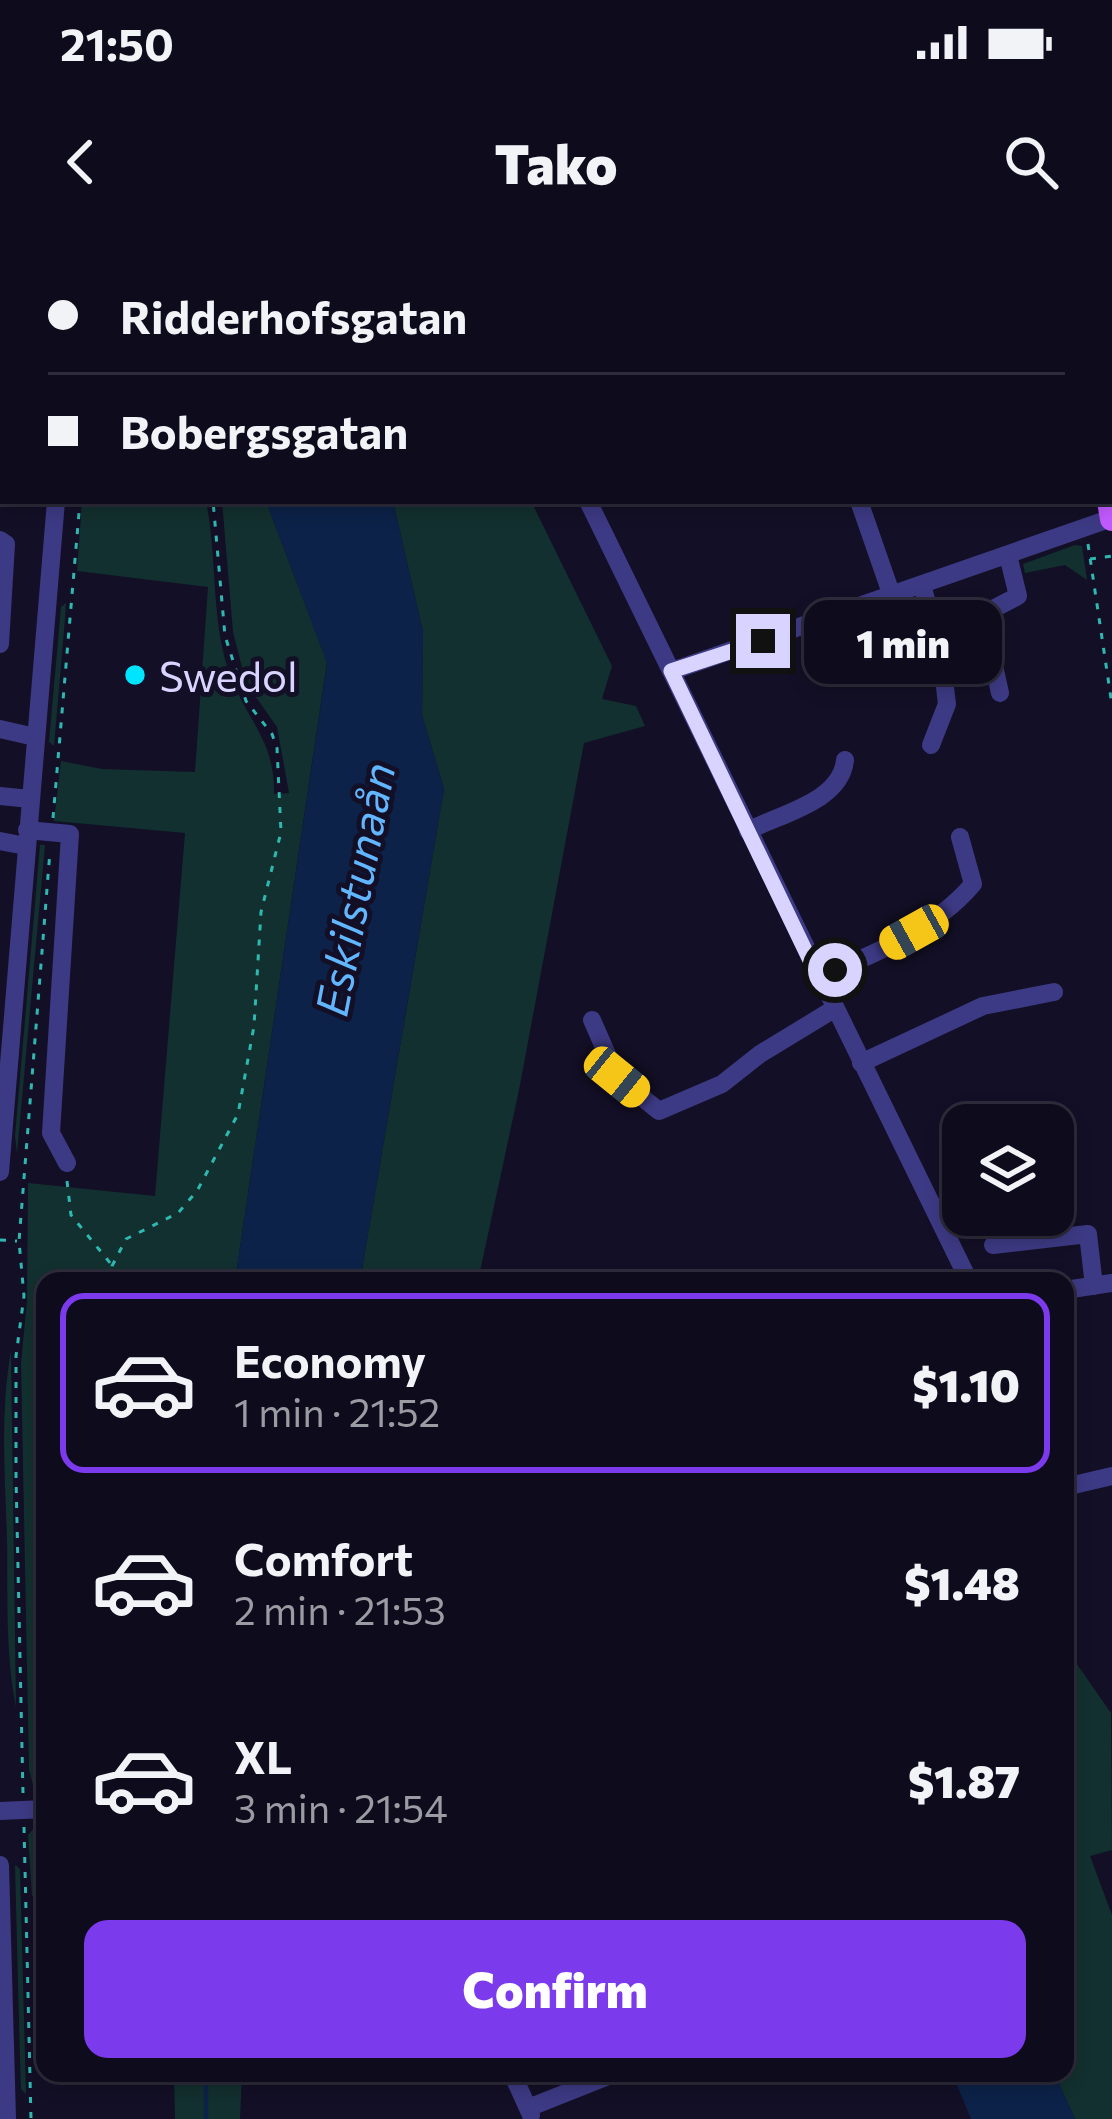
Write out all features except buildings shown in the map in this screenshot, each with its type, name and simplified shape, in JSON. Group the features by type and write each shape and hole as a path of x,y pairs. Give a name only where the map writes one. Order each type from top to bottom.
{"street":[{"path":"0,1172 56,504"},
{"path":"589,504 965,1272"},
{"path":"860,504 892,596"},
{"path":"671,671 1112,519"},
{"path":"0,540 6,544 0,644"},
{"path":"1000,693 985,625 995,608 1018,596 1008,555"},
{"path":"922,585 941,654 946,704 931,745"},
{"path":"839,614 860,661 892,651"},
{"path":"0,729 35,737"},
{"path":"748,831 821,798 844,771 845,760"},
{"path":"0,796 30,799"},
{"path":"0,841 70,833 51,1133 67,1163"},
{"path":"818,977 884,949 955,905 973,884 960,837"},
{"path":"861,1063 983,1006 1054,992"},
{"path":"592,1020 617,1077 659,1111 722,1084 760,1054 834,1009"},
{"path":"993,1245 1088,1234 1103,1284"},
{"path":"1074,1485 1112,1476"},
{"path":"0,1810 36,1809"},
{"path":"0,1865 7,2119"},
{"path":"516,2082 531,2113 597,2082"}],"path":[{"path":"31,2119 16,1456 16,1356 24,1296 19,1241 80,504"},
{"path":"112,1272 126,1239 178,1213 197,1191 238,1114 254,1026 261,912 279,848 277,748 246,701 228,649 213,504"},
{"path":"1086,528 1112,705"},
{"path":"1090,559 1112,556"},
{"path":"67,1163 71,1215 112,1265"},
{"path":"0,1240 19,1241"}],"green space":[{"path":"82,504 206,504 225,659 266,747 274,794 289,793 277,727 246,683 233,632 222,504 267,504 327,662 236,1272 36,1272 36,1790 29,1769 21,1363 28,1183 155,1196 185,833 54,821 61,761 102,769 195,772 208,587 77,571"},
{"path":"394,504 532,504 612,666 602,699 636,706 645,726 584,743 480,1272 362,1272 444,789 422,715 423,632"},
{"path":"1082,546 1087,580 1065,565 1025,573 1023,564"},
{"path":"66,603 54,746 49,742 61,607"},
{"path":"40,845 45,845 17,1154 15,1136"},
{"path":"11,1351 16,1707 9,1644 4,1445"},
{"path":"1074,1660 1111,1713 1112,1850 1090,1856 1112,1915 1112,2119 1075,2119 1058,2082 1074,2082"},
{"path":"34,1828 35,1895 32,1896 28,1835"},
{"path":"15,1865 20,1869 26,2094 21,2089"},
{"path":"174,2082 242,2082 240,2119 175,2119"}],"water":[{"name":"Eskilstunaån","path":"267,504 394,504 423,632 422,715 444,789 362,1272 236,1272 327,663"},
{"path":"956,2082 1058,2082 1075,2119 971,2119"}],"waterway":[{"path":"206,2082 206,2119"}],"place":[{"name":"Swedol","path":"135,675"}],"route":[{"path":"763,641 671,671 818,977 835,970"}]}
